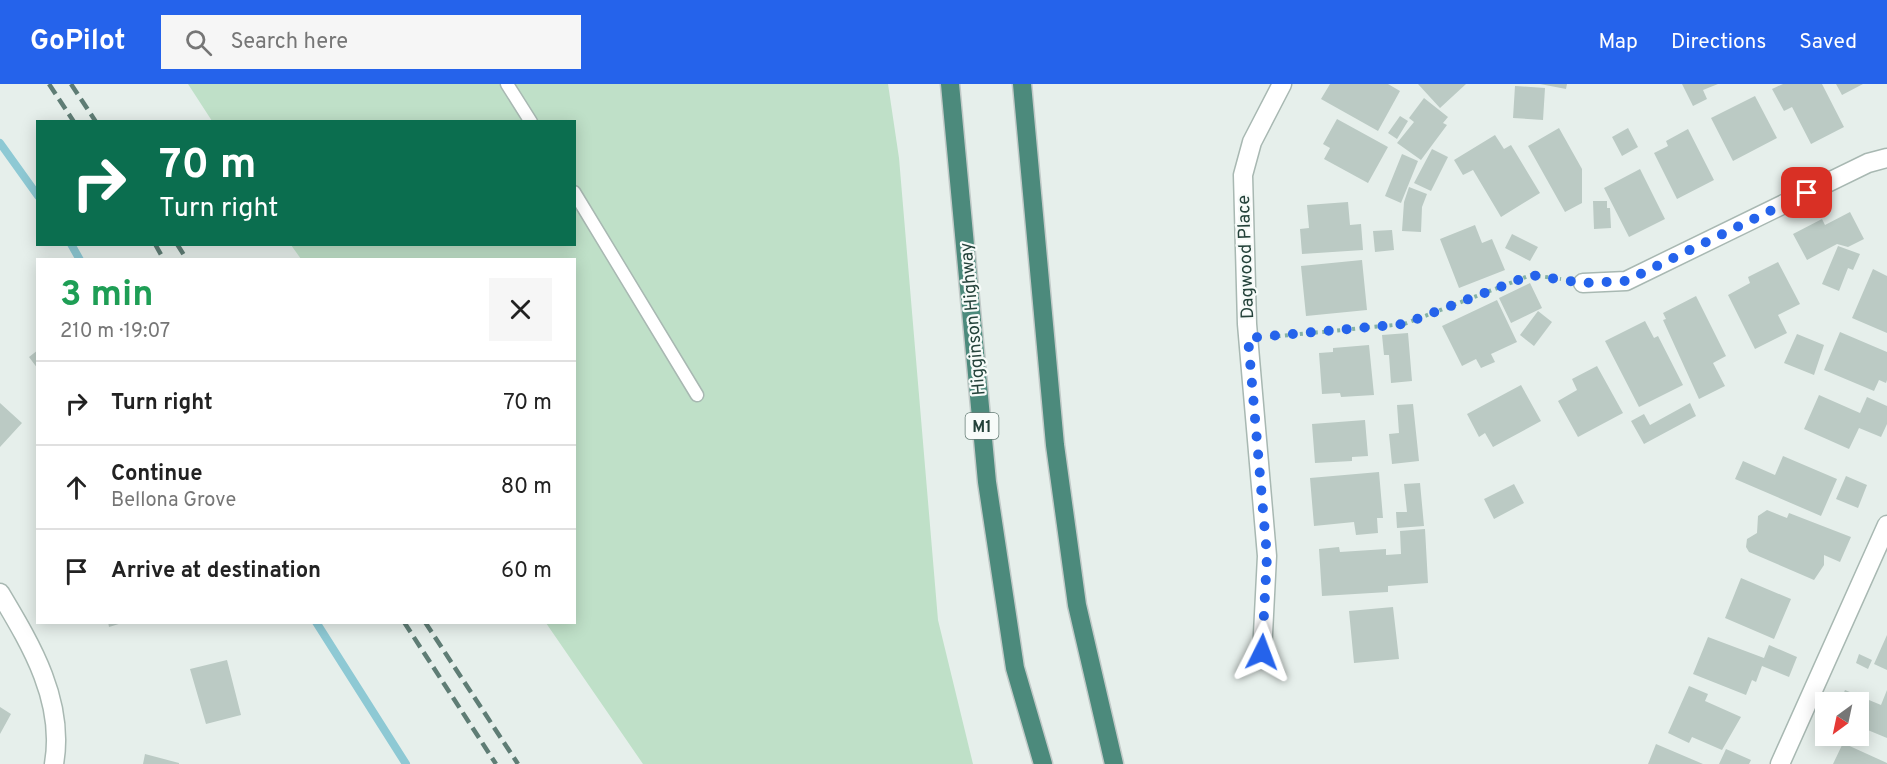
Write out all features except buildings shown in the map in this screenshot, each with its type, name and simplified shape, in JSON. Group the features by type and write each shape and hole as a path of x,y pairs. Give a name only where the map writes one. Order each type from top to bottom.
{"highway":[{"name":"Higginson Highway","path":"950,84 987,482 1015,668 1043,764"},
{"path":"1022,84 1057,457 1077,605 1114,764"}],"street":[{"name":"Dagwood Place","path":"1262,652 1267,556 1248,338 1243,175 1252,142 1282,84"},
{"path":"1583,283 1626,281 1868,163 1887,158"},
{"path":"1780,764 1887,525"},
{"path":"0,593 24,636 51,694 58,740 54,764"}],"lane":[{"path":"507,84 530,120"},
{"path":"576,195 697,395"}],"path":[{"path":"1248,338 1404,324 1531,275 1583,283"}],"green space":[{"path":"188,84 888,84 899,158 938,620 973,764 643,764 547,624 576,624 576,258 300,258 292,246 576,246 576,120 211,120"}],"waterway":[{"path":"0,143 36,193"},
{"path":"72,246 79,258"},
{"path":"317,624 406,764"}],"railway":[{"path":"49,84 73,120"},
{"path":"71,84 95,120"},
{"path":"156,246 163,258"},
{"path":"178,246 186,258"},
{"path":"405,624 496,764"},
{"path":"426,624 518,764"}],"route":[{"path":"1262,652 1267,556 1248,338 1404,324 1531,275 1583,283 1626,281 1807,193"}]}
